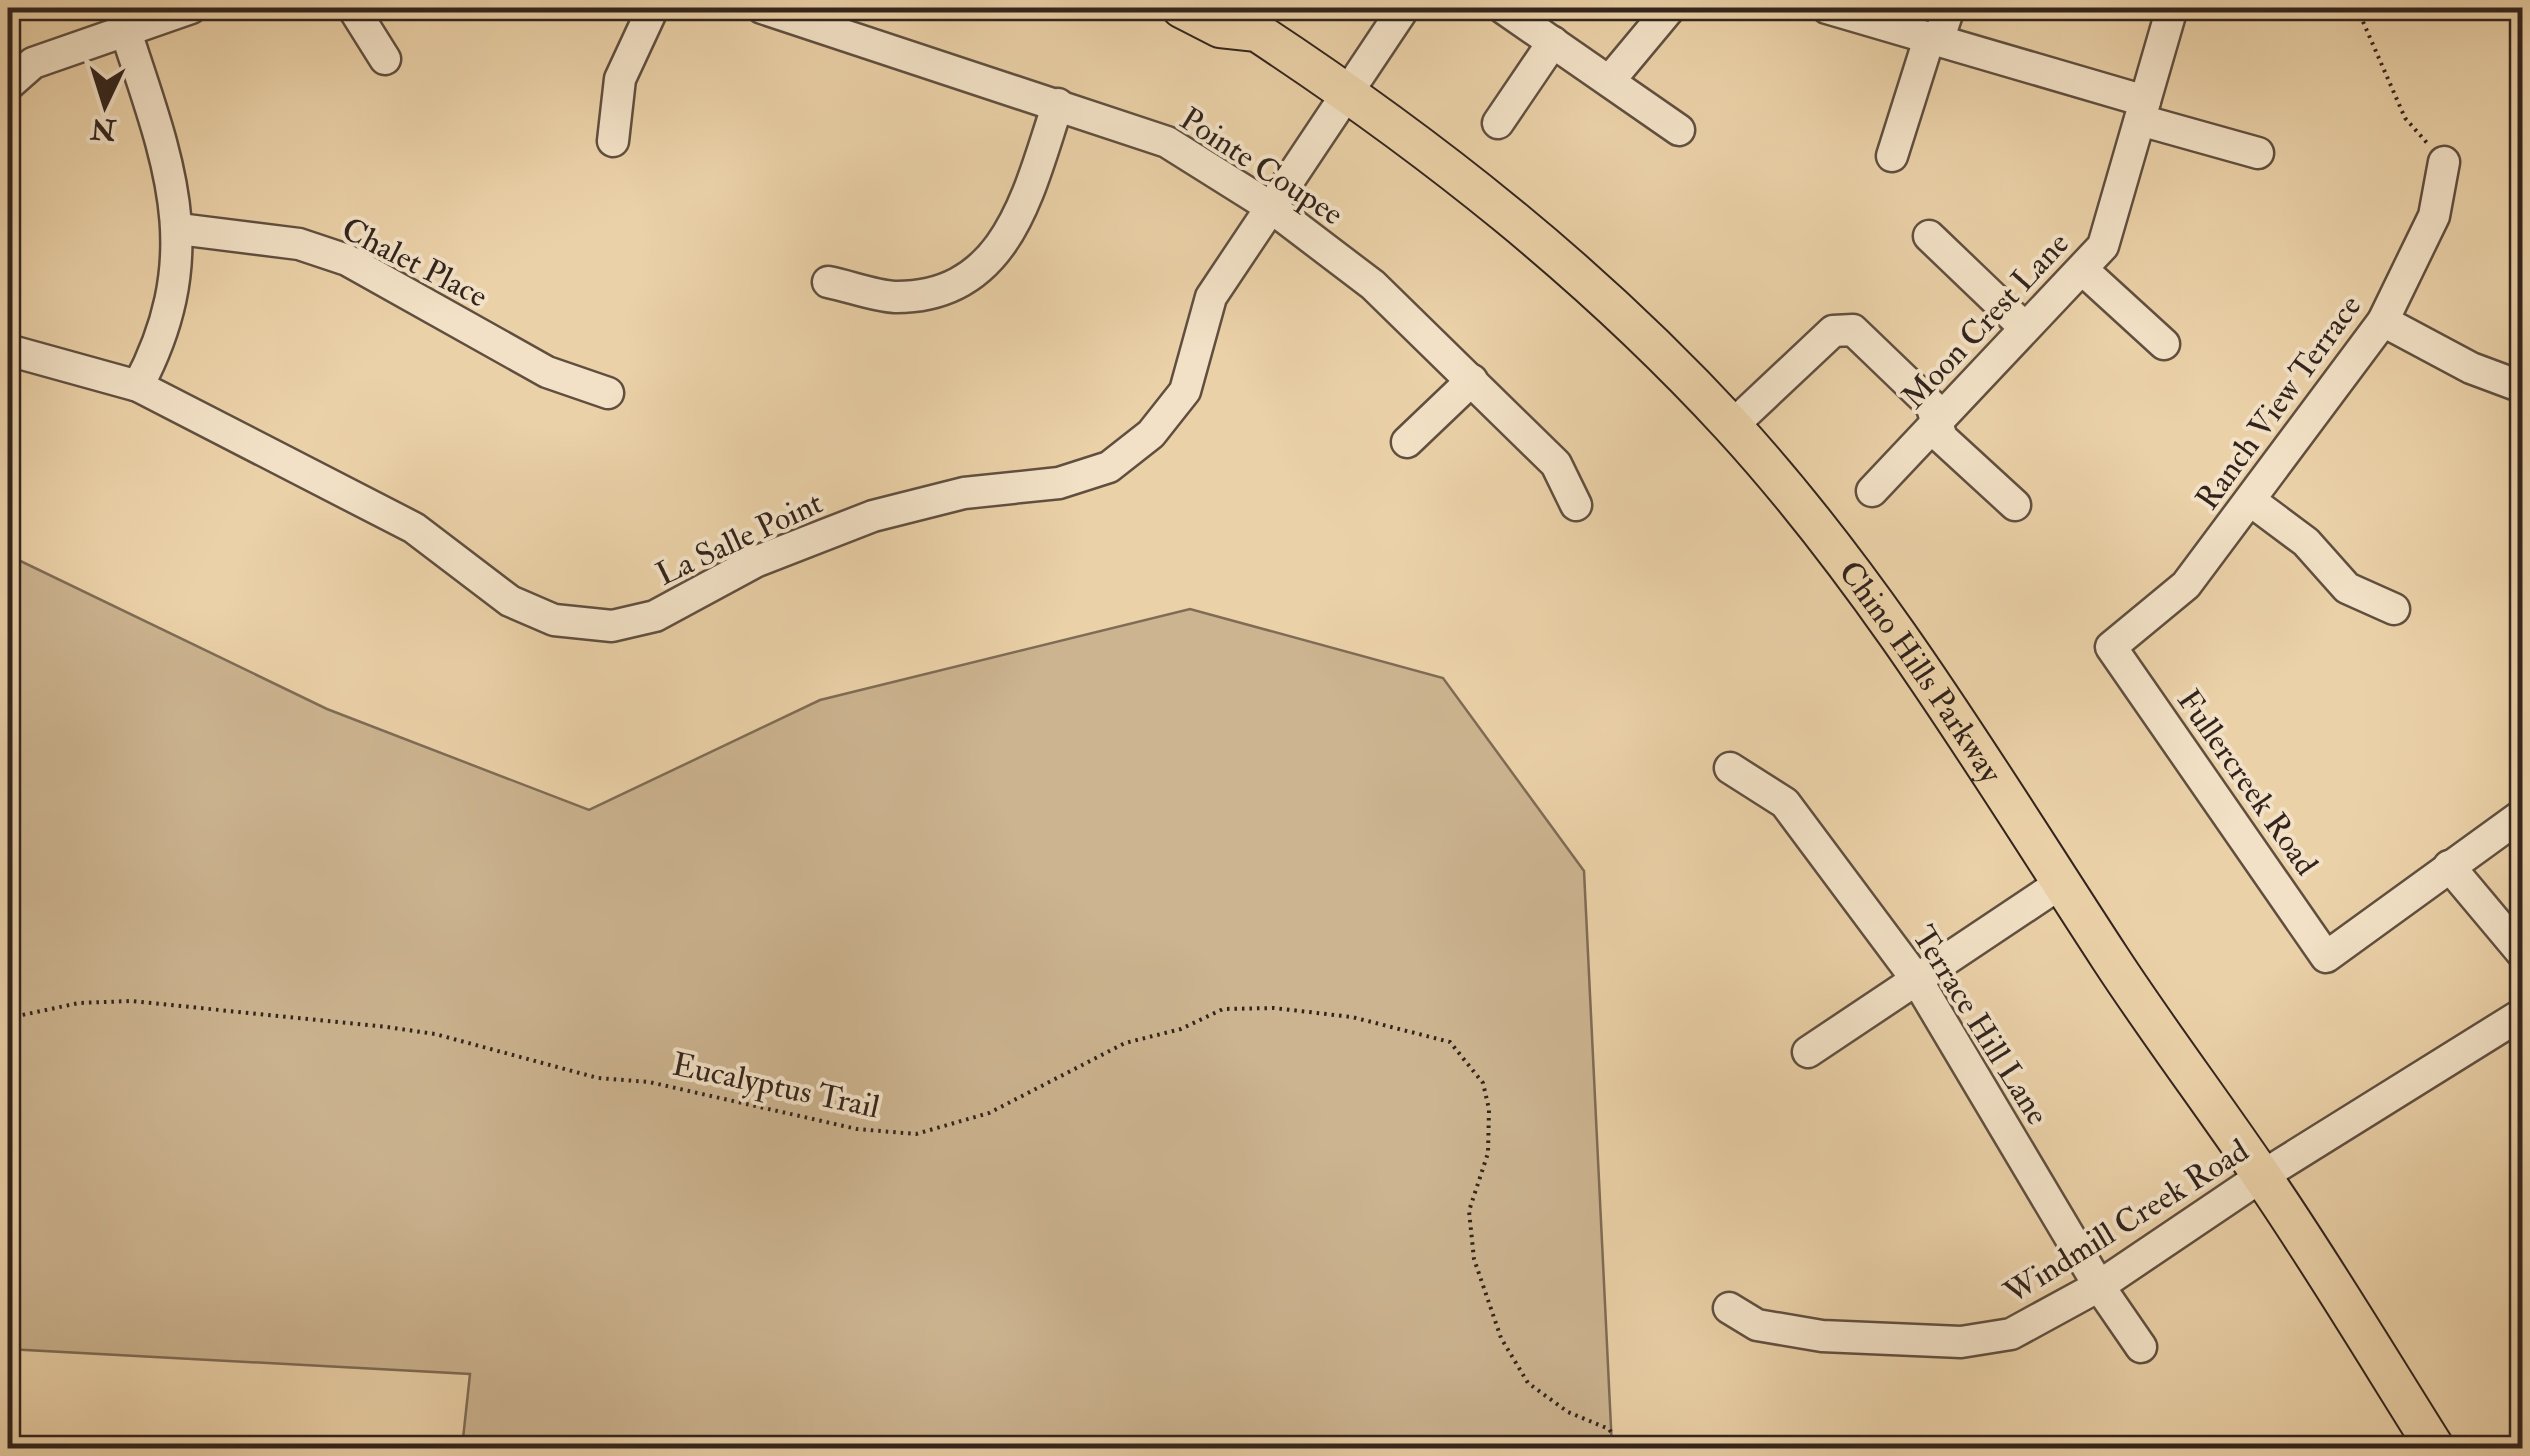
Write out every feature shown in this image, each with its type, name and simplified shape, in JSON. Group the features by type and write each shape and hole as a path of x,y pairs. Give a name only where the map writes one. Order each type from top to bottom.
{"main road":[{"name":"Chino Hills Parkway","path":"1181,8 1220,28 1251,20 1348,91 1518,221 1612,304 1732,426 1896,636 2262,1176 2434,1448"}],"street":[{"path":"8,85 34,63 191,8"},
{"path":"354,8 385,59"},
{"path":"614,142 620,79 653,8"},
{"name":"Pointe Coupee","path":"762,8 1167,142 1270,206 1374,285 1556,464 1576,505"},
{"name":"La Salle Point","path":"8,350 138,386 414,528 510,601 554,620 612,626 655,616 755,562 872,516 964,493 1060,483 1109,467 1151,434 1185,391 1210,297 1404,8"},
{"path":"1503,8 1679,130"},
{"path":"1610,80 1670,8"},
{"path":"1827,8 2143,110 2258,153"},
{"path":"1892,156 1949,8"},
{"name":"Moon Crest Lane","path":"1872,492 2083,270 2110,229 2172,8"},
{"path":"126,32 166,152 180,229 174,286 160,344 138,386"},
{"path":"1498,122 1553,42"},
{"path":"828,282 895,296 951,286 995,256 1020,216 1058,104"},
{"name":"Ranch View Terrace","path":"2111,647 2186,585 2382,321 2434,216 2444,162"},
{"name":"Chalet Place","path":"180,229 300,244 347,260 548,372 608,393"},
{"path":"1928,236 2025,328"},
{"path":"2083,270 2164,344"},
{"path":"2382,321 2471,368 2522,387"},
{"path":"1732,426 1833,331 1853,330 1931,405 1942,438 2015,505"},
{"path":"1408,442 1472,380"},
{"path":"2251,502 2306,542 2347,588 2394,609"},
{"name":"Fullercreek Road","path":"2111,647 2326,958 2449,866"},
{"name":"Terrace Hill Lane","path":"1730,768 1785,803 1918,980 2099,1286 2141,1346"},
{"path":"2522,814 2449,866 2522,953"},
{"path":"1808,1052 2061,883"},
{"name":"Windmill Creek Road","path":"1729,1308 1757,1325 1822,1336 1961,1342 2011,1334 2099,1286 2262,1176 2522,1014"}],"path":[{"path":"2357,8 2405,118 2444,162"},
{"name":"Eucalyptus Trail","path":"8,1018 79,1003 131,1001 386,1027 435,1034 598,1078 649,1082 857,1128 916,1134 989,1113 1125,1043 1181,1029 1224,1010 1274,1008 1352,1016 1450,1042 1483,1083 1488,1109 1488,1153 1469,1212 1474,1259 1501,1338 1528,1382 1568,1412 1609,1429 1621,1448"}],"shaded area":[{"path":"8,555 327,709 589,810 820,700 1190,609 1443,678 1584,871 1612,1448 462,1448 470,1374 8,1349"}]}
